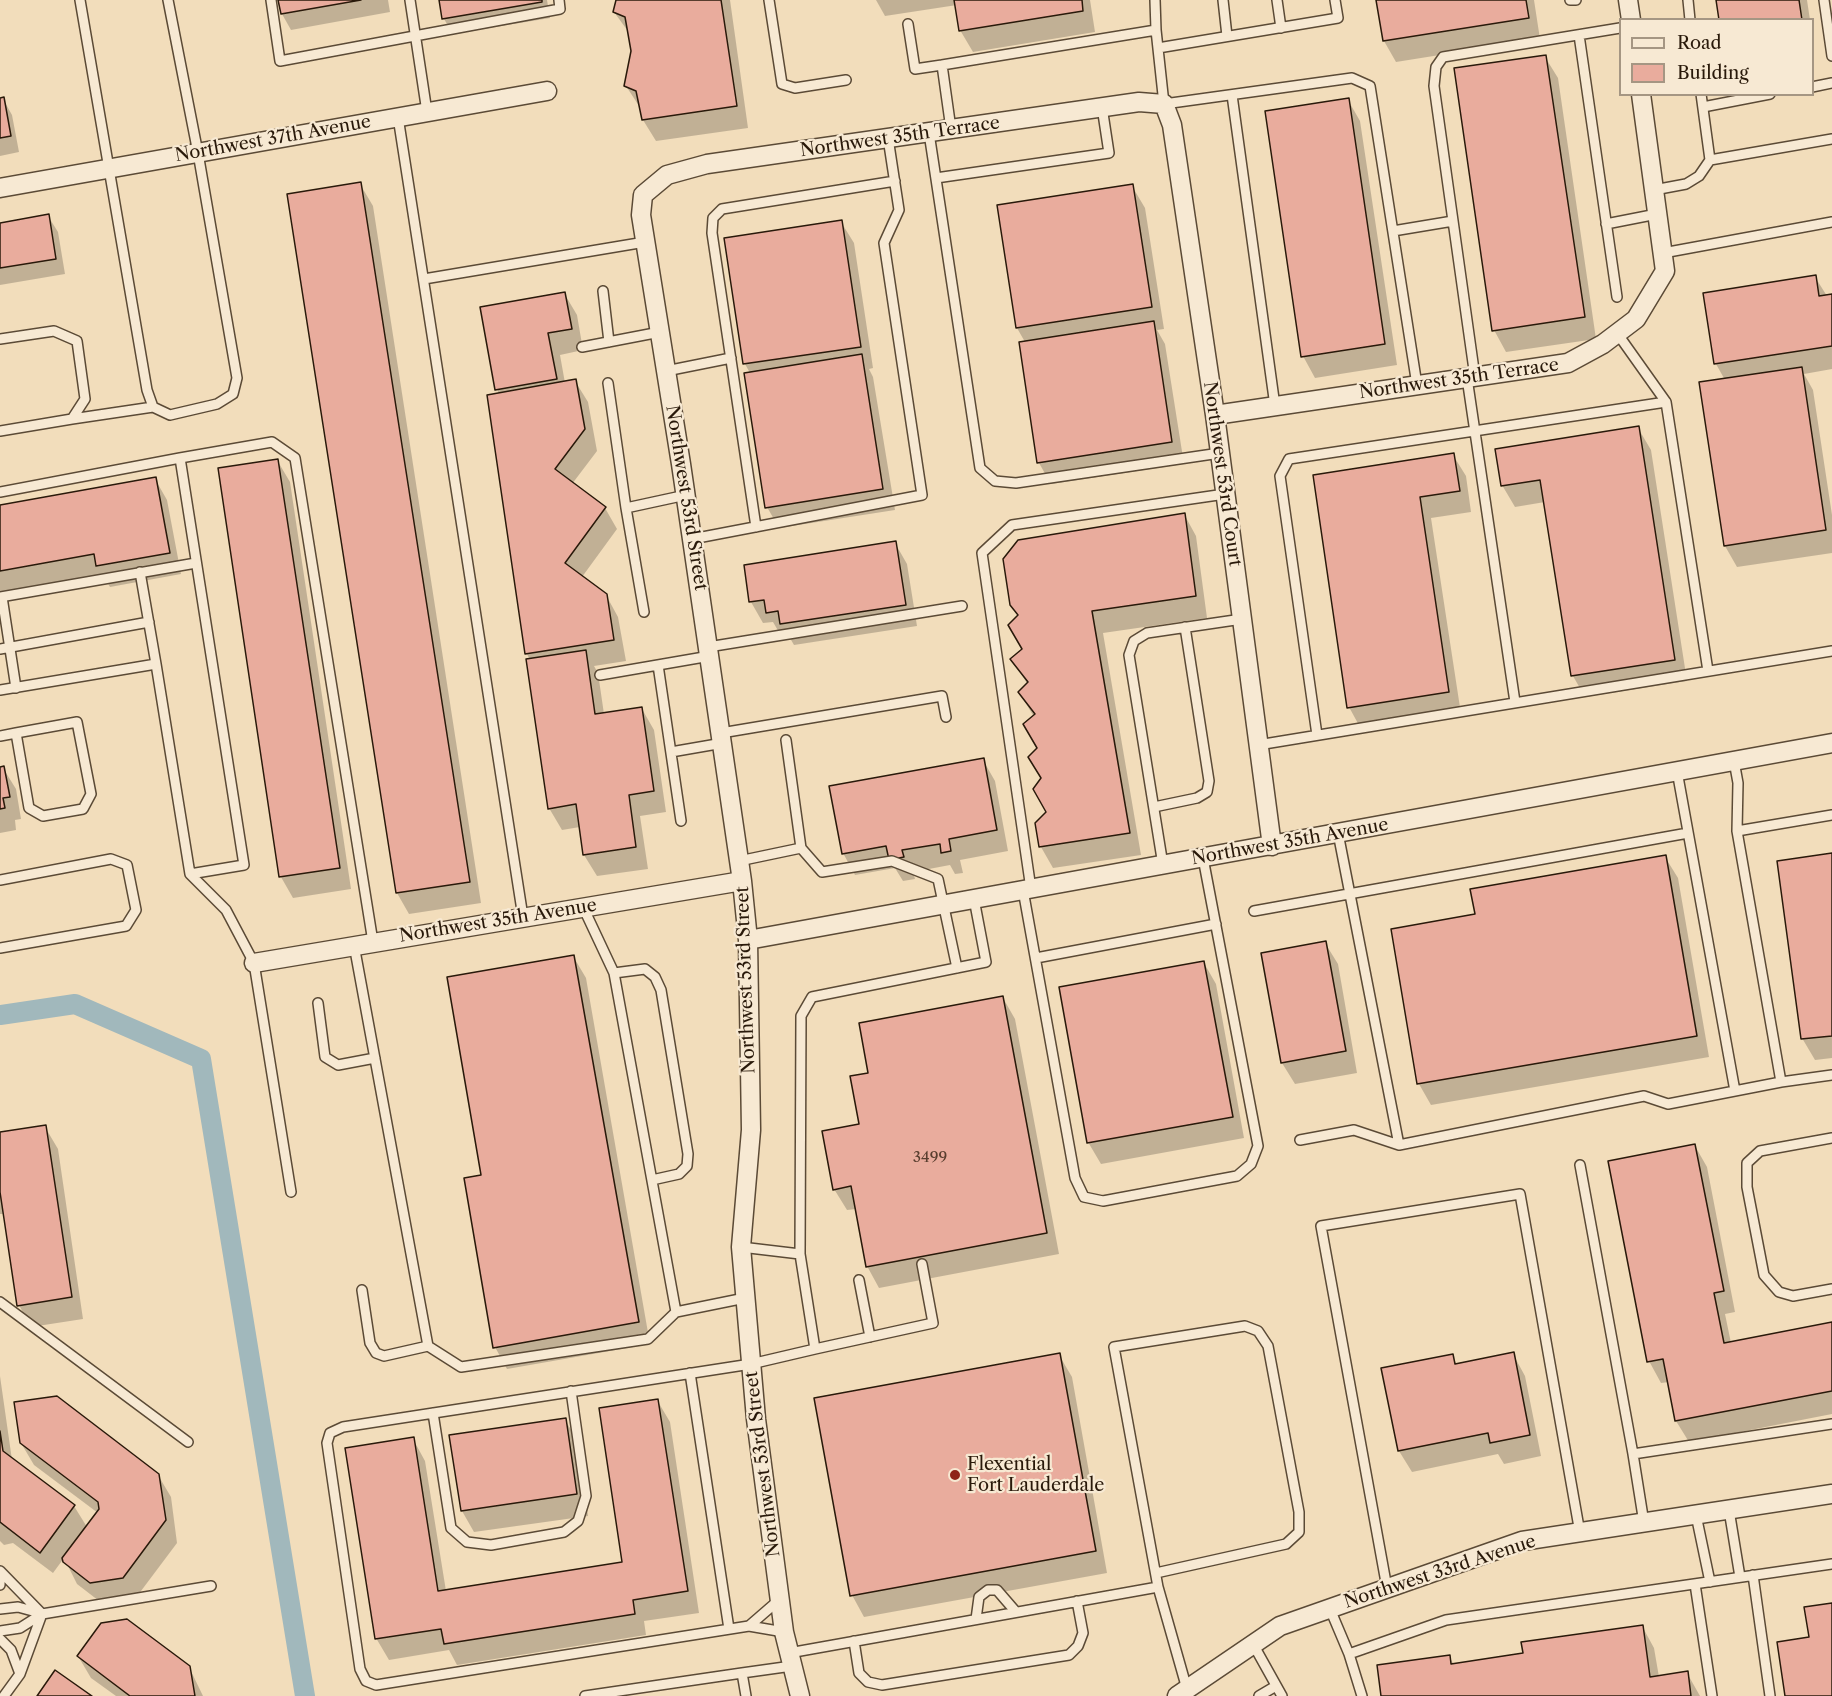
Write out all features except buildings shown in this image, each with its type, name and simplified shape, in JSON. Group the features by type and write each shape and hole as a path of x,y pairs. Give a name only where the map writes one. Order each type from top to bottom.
{"street":[{"path":"1628,0 1631,18"},
{"name":"Northwest 37th Avenue","path":"0,188 547,91"},
{"path":"1641,96 1664,262"},
{"name":"Northwest 35th Terrace","path":"643,195 667,175 707,164 1139,102 1164,104"},
{"name":"Northwest 53rd Court","path":"1164,104 1172,125 1215,415 1272,846"},
{"name":"Northwest 53rd Street","path":"643,195 641,215 686,495 742,881 748,940 751,1130 741,1247 751,1364 784,1632 800,1696"},
{"name":"Northwest 35th Terrace","path":"1215,415 1568,363 1604,344 1636,319 1664,262"},
{"name":"Northwest 35th Avenue","path":"748,940 1832,743"},
{"name":"Northwest 35th Avenue","path":"254,963 742,881"},
{"name":"Northwest 33rd Avenue","path":"1182,1693 1280,1626 1522,1541 1832,1494"}],"lane":[{"path":"80,0 111,168 147,390 153,407"},
{"path":"0,431 153,407 170,415 218,404 232,394 237,378 198,153 168,0"},
{"path":"271,0 280,61 560,9 559,0"},
{"path":"410,0 427,112"},
{"path":"769,0 782,84 795,88 846,80"},
{"path":"1155,0 1164,104 1352,78 1370,87 1417,386"},
{"path":"1223,0 1227,36"},
{"path":"1277,0 1281,28"},
{"path":"1158,48 1338,18 1335,0"},
{"path":"1570,0 1575,0"},
{"path":"1688,0 1690,18"},
{"path":"1824,0 1832,56"},
{"path":"908,24 915,69 1156,30"},
{"path":"1515,702 1475,431 1453,221 1434,87 1436,67 1443,57 1619,28"},
{"path":"1579,35 1617,297"},
{"path":"942,65 951,129"},
{"path":"1814,87 1832,83"},
{"path":"1232,95 1275,406"},
{"path":"1654,190 1686,183 1699,176 1710,160 1701,96"},
{"path":"1702,106 1759,96"},
{"path":"936,177 1109,153 1102,107"},
{"path":"398,117 523,917"},
{"path":"928,133 980,468 995,481 1016,483 1220,453"},
{"path":"692,539 922,495 884,243 899,210 888,138"},
{"path":"1710,160 1832,139"},
{"path":"756,527 712,233 712,218 722,209 895,181"},
{"path":"1606,224 1657,214"},
{"path":"1393,231 1453,221"},
{"path":"1664,262 1832,222"},
{"path":"424,279 645,242"},
{"path":"603,291 609,342"},
{"path":"0,339 54,331 77,341 85,399 72,419"},
{"path":"582,347 660,332"},
{"path":"1617,333 1666,402 1708,671"},
{"path":"666,371 730,358"},
{"path":"608,383 644,612"},
{"path":"1317,735 1280,476 1289,459 1666,402"},
{"path":"0,492 272,442 295,458 374,942"},
{"path":"180,458 244,865 190,874"},
{"path":"1203,858 1258,1146 1251,1164 1237,1176 1103,1200 1084,1197 1075,1178 1036,958 982,553 1012,525 1225,494"},
{"path":"626,508 686,495"},
{"path":"16,688 1,597 196,562"},
{"path":"141,573 190,874 226,910 254,963 291,1191"},
{"path":"600,675 658,665 709,652 962,606"},
{"path":"1163,865 1129,655 1134,640 1147,633 1242,619"},
{"path":"0,649 149,622"},
{"path":"1154,807 1197,798 1206,792 1209,781 1185,627"},
{"path":"1258,745 1832,651"},
{"path":"0,690 156,664"},
{"path":"658,665 681,821"},
{"path":"671,752 722,738 942,696 946,717"},
{"path":"0,736 16,733 77,722 91,794 83,809 43,816 29,808 16,733"},
{"path":"786,740 801,848 822,872 892,861 938,879 957,968"},
{"path":"1734,761 1738,783 1737,831 1781,1082"},
{"path":"1677,771 1734,1091"},
{"path":"1737,831 1832,815"},
{"path":"1338,833 1399,1145"},
{"path":"1254,911 1688,833"},
{"path":"739,861 801,848"},
{"path":"0,880 111,859 127,865 136,910 126,926 0,948"},
{"path":"814,1349 800,1254 801,1016 812,997 986,962 974,899"},
{"path":"584,907 614,973 676,1312"},
{"path":"1036,958 1216,924"},
{"path":"354,945 428,1346"},
{"path":"614,973 645,969 655,977 661,990 688,1154 687,1166 679,1174 652,1180"},
{"path":"318,1003 326,1057 338,1065 375,1058"},
{"path":"1300,1140 1354,1130 1399,1145 1644,1096 1668,1104 1781,1082 1832,1075"},
{"path":"1832,1138 1760,1151 1747,1163 1747,1187 1764,1275 1779,1292 1793,1296 1832,1289"},
{"path":"1580,1165 1644,1523"},
{"path":"1388,1588 1321,1226 1520,1194 1580,1533"},
{"path":"741,1247 800,1254"},
{"path":"784,1632 749,1626 376,1685 366,1681 360,1669 327,1443 330,1433 343,1427 751,1364 933,1323 922,1264"},
{"path":"859,1280 870,1337"},
{"path":"362,1290 370,1343 376,1353 384,1356 428,1346 461,1367 648,1339 676,1312 745,1298"},
{"path":"0,1302 188,1443"},
{"path":"1156,1573 1286,1544 1299,1532 1299,1512 1269,1346 1258,1331 1245,1326 1114,1347 1158,1587 1182,1693"},
{"path":"690,1373 729,1629"},
{"path":"433,1413 452,1528 467,1542 491,1545 564,1532 578,1521 586,1496 571,1391"},
{"path":"1633,1454 1832,1424"},
{"path":"1728,1510 1740,1577"},
{"path":"1696,1515 1710,1582"},
{"path":"1349,1654 1446,1620 1832,1564"},
{"path":"0,1570 42,1614"},
{"path":"1754,1575 1770,1696"},
{"path":"1695,1584 1712,1696"},
{"path":"0,1631 20,1628 42,1614 211,1586"},
{"path":"585,1696 742,1673 854,1641 1158,1587"},
{"path":"976,1619 979,1597 988,1590 997,1590 1016,1612"},
{"path":"749,1626 780,1599"},
{"path":"854,1641 859,1673 868,1682 882,1685 1069,1655 1078,1646 1083,1633 1077,1601"},
{"path":"0,1609 18,1607 42,1614"},
{"path":"1330,1609 1349,1654 1362,1696"},
{"path":"4,1696 20,1674 42,1614"},
{"path":"0,1639 11,1650 20,1674"},
{"path":"1253,1644 1282,1696"},
{"path":"742,1673 746,1696"},
{"path":"668,1685 670,1696"},
{"path":"1259,1696 1276,1686"}],"waterway":[{"path":"0,1015 75,1004 201,1059 305,1696"}],"place":[{"name":"Flexential Fort Lauderdale","path":"955,1475"}]}
